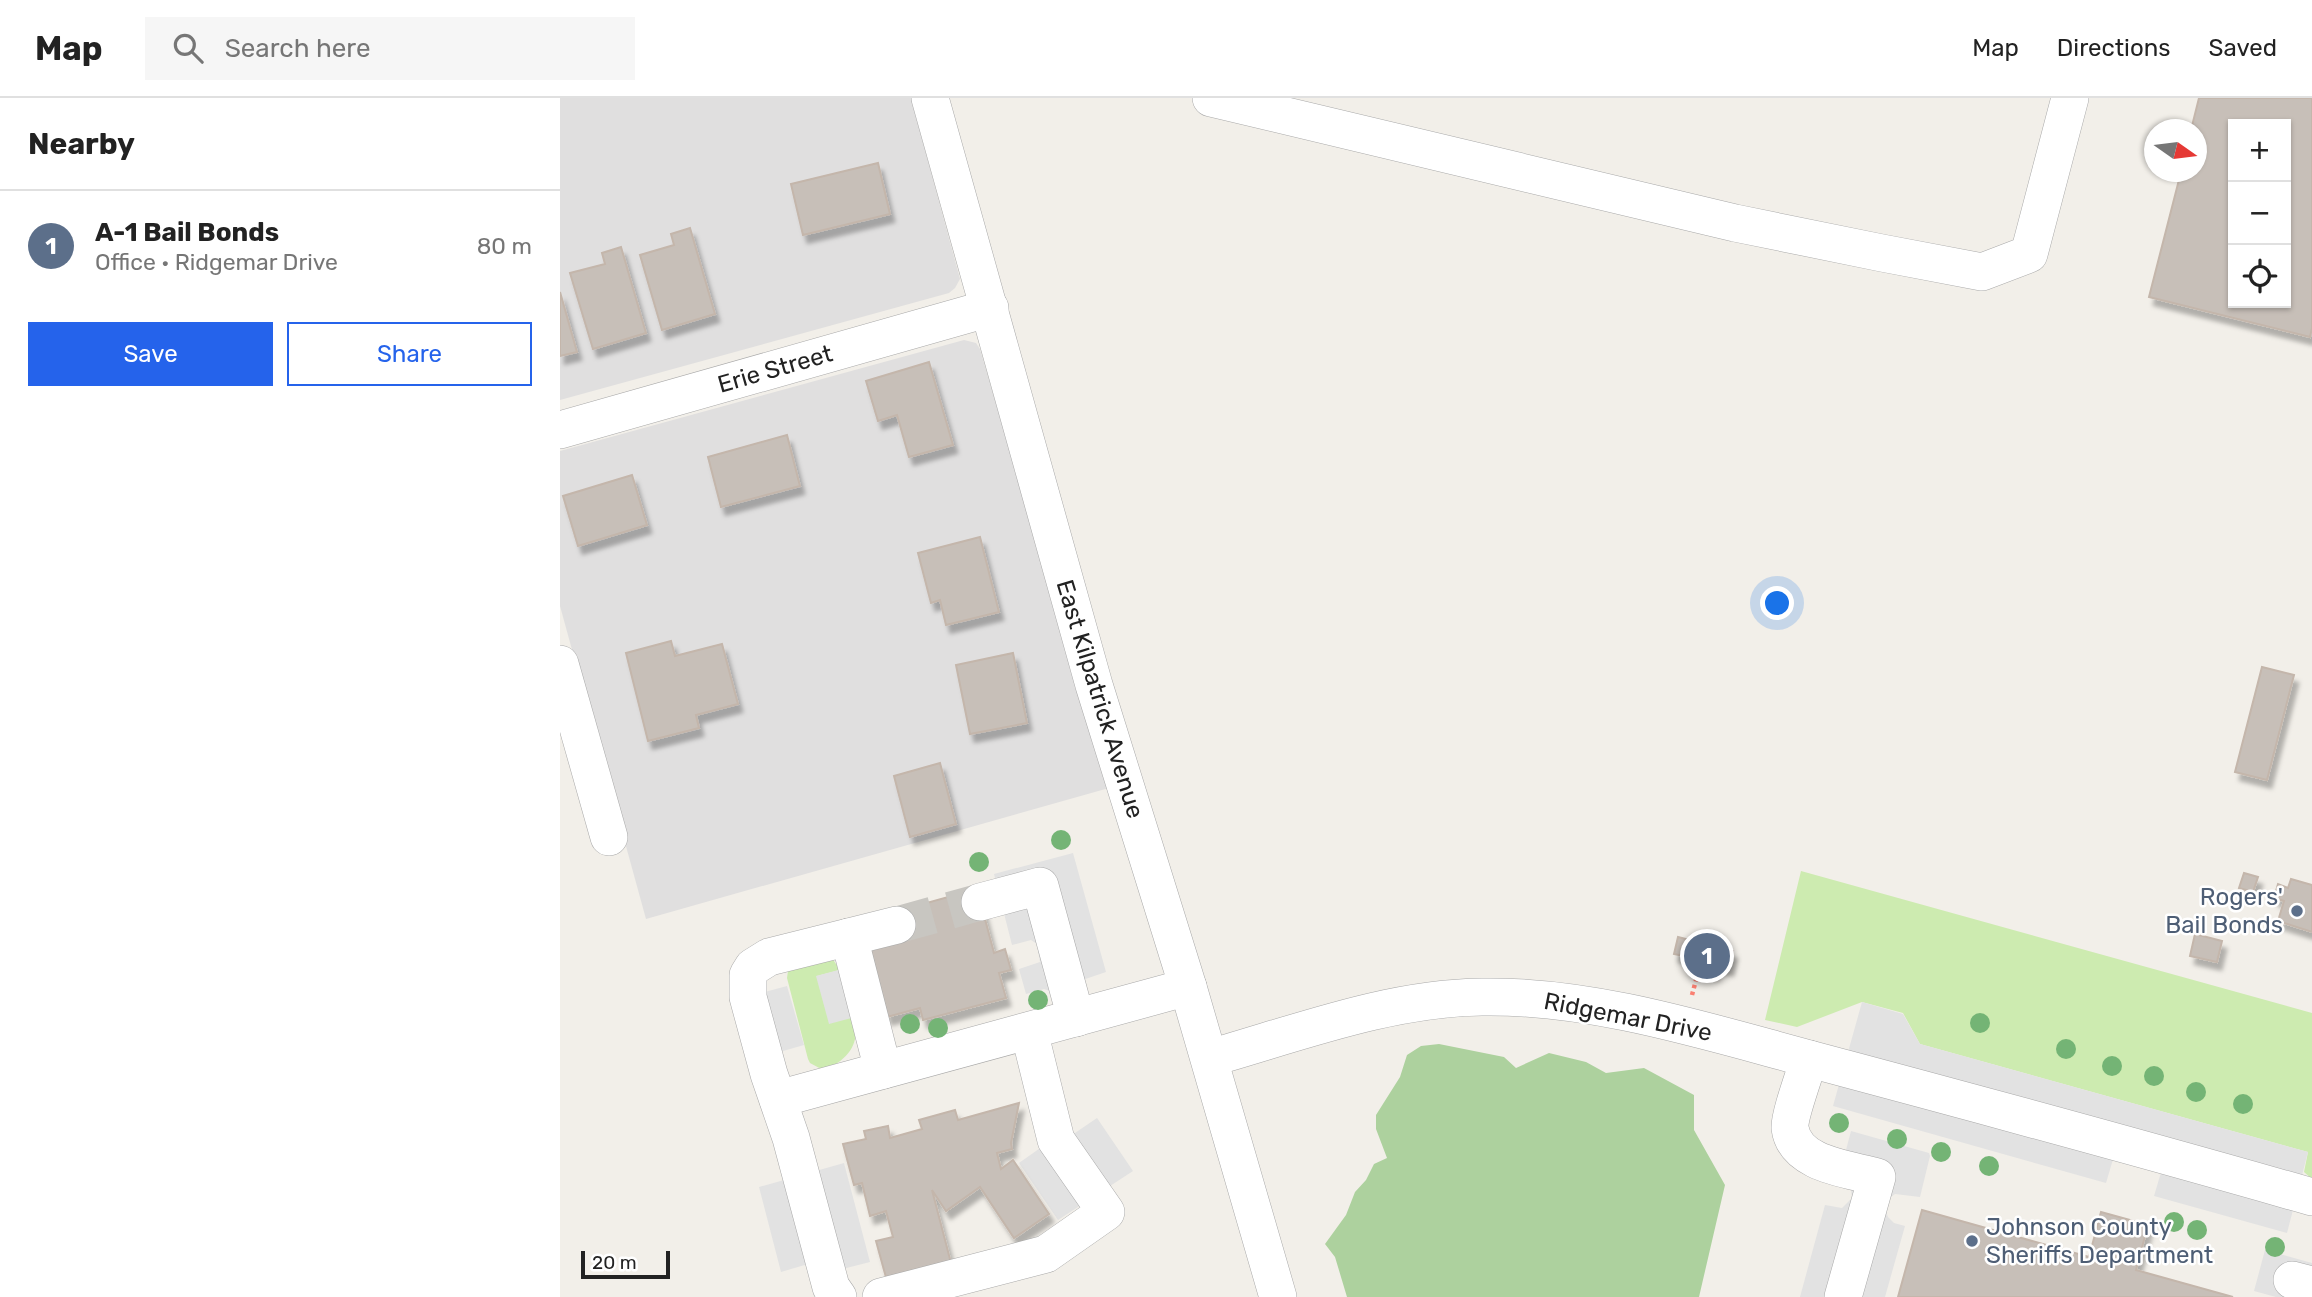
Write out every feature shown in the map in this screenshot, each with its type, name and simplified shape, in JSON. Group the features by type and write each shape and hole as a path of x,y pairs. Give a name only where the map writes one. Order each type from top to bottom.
{"street":[{"name":"East Kilpatrick Avenue","path":"930,98 1094,685 1210,1058 1278,1297"},
{"path":"1211,98 1735,223 1982,272 2029,254 2070,98"},
{"name":"Erie Street","path":"560,430 990,308"},
{"path":"560,664 609,836"},
{"path":"980,902 1040,886 1076,1018"},
{"path":"838,1297 831,1287 769,1074 748,997 748,975 753,967 769,957 897,925"},
{"path":"849,937 883,1070"},
{"path":"778,1099 1188,987"},
{"name":"Ridgemar Drive","path":"1210,1058 1415,1002 1479,997 1534,998 1597,1006 1759,1045 2312,1197"},
{"path":"881,1297 1046,1254 1105,1212 1056,1140 1029,1031"},
{"path":"1809,1059 1790,1126 1795,1141 1808,1155 1823,1162 1877,1177 1843,1297"}],"shaded area":[{"path":"560,98 911,98 960,279 949,293 560,400"},
{"path":"964,340 976,343 980,349 1109,788 646,919 560,606 560,451"},
{"path":"1073,853 1106,972 1050,991 1044,989 1026,994 1019,969 1040,962 1037,944 1031,940 1012,945 994,874"},
{"path":"872,961 885,1009 829,1024 816,976"},
{"path":"787,986 804,1045 748,1061 732,1001"},
{"path":"1862,1002 1903,1014 1920,1044 2308,1152 2287,1233 2154,1196 2162,1169 2114,1156 2106,1183 1833,1106"},
{"path":"1097,1118 1133,1171 1058,1220 1019,1163 1070,1127 1075,1133"},
{"path":"1851,1131 1929,1153 1920,1197 1895,1194 1888,1199 1885,1208 1888,1217 1894,1223 1905,1226 1885,1297 1800,1297 1825,1205 1842,1208 1852,1198 1851,1190 1837,1184"},
{"path":"844,1163 870,1262 819,1275 808,1264 781,1272 759,1187"},
{"path":"2265,1250 2312,1263 2311,1297 2276,1297 2254,1291"}],"green space":[{"path":"1801,871 2312,1013 2312,1179 2304,1172 2308,1152 1920,1044 1903,1013 1862,1002 1797,1027 1765,1020"},
{"path":"832,958 840,970 817,976 850,1014 855,1037 850,1051 838,1063 823,1070 808,1059 787,978 788,971"},
{"path":"1439,1044 1504,1057 1516,1068 1549,1053 1586,1062 1606,1073 1644,1068 1694,1095 1694,1130 1725,1185 1699,1297 1347,1297 1335,1257 1325,1244 1346,1215 1355,1192 1366,1180 1374,1164 1387,1158 1376,1129 1376,1115 1400,1077 1407,1055 1421,1046"}],"building":[{"path":"2199,98 2312,98 2310,337 2149,297 2178,182 2207,182 2207,119 2194,119"},
{"path":"878,163 890,214 803,235 791,184"},
{"path":"690,228 715,314 662,330 640,255 674,245 671,234"},
{"path":"621,247 646,333 593,349 570,273 605,264 602,253"},
{"path":"560,292 577,352 560,356"},
{"path":"929,362 953,445 909,457 897,415 878,421 866,381"},
{"path":"787,435 800,486 721,507 708,457"},
{"path":"632,475 647,525 578,546 563,496"},
{"path":"980,537 999,612 946,625 940,600 931,603 918,553"},
{"path":"671,641 675,656 722,644 738,704 696,715 699,728 648,741 626,653"},
{"path":"1013,653 1027,723 970,734 956,665"},
{"path":"2262,667 2294,675 2267,780 2235,772"},
{"path":"940,763 956,824 910,837 894,776"},
{"path":"2244,873 2258,877 2253,892 2239,888"},
{"name":"Rogers' Bail Bonds","path":"2291,879 2312,885 2312,932 2278,921 2284,901 2274,898 2278,884 2288,888"},
{"path":"977,889 994,953 1005,949 1011,970 999,973 1006,998 923,1020 920,1008 887,1017 869,951 894,912"},
{"path":"2195,934 2222,941 2217,962 2190,956"},
{"path":"1678,937 1733,951 1729,968 1716,965 1714,972 1686,966 1688,957 1674,954"},
{"path":"1019,1103 1012,1149 997,1153 1001,1169 1013,1160 1049,1214 1014,1238 980,1187 946,1211 932,1190 951,1263 887,1281 876,1241 893,1237 886,1211 870,1216 862,1183 854,1185 843,1144 866,1139 864,1131 888,1126 890,1138 922,1129 919,1120 955,1110 958,1120"},
{"name":"Johnson County Sheriffs Department","path":"1922,1210 2089,1257 2101,1212 2148,1225 2136,1270 2233,1297 1898,1297"}],"tunnel":[{"path":"897,925 980,902"}],"place":[{"name":"Rogers' Bail Bonds","path":"2297,911"},
{"name":"A-1 Bail Bonds","path":"1707,956"},
{"name":"Johnson County Sheriffs Department","path":"1972,1241"}]}
